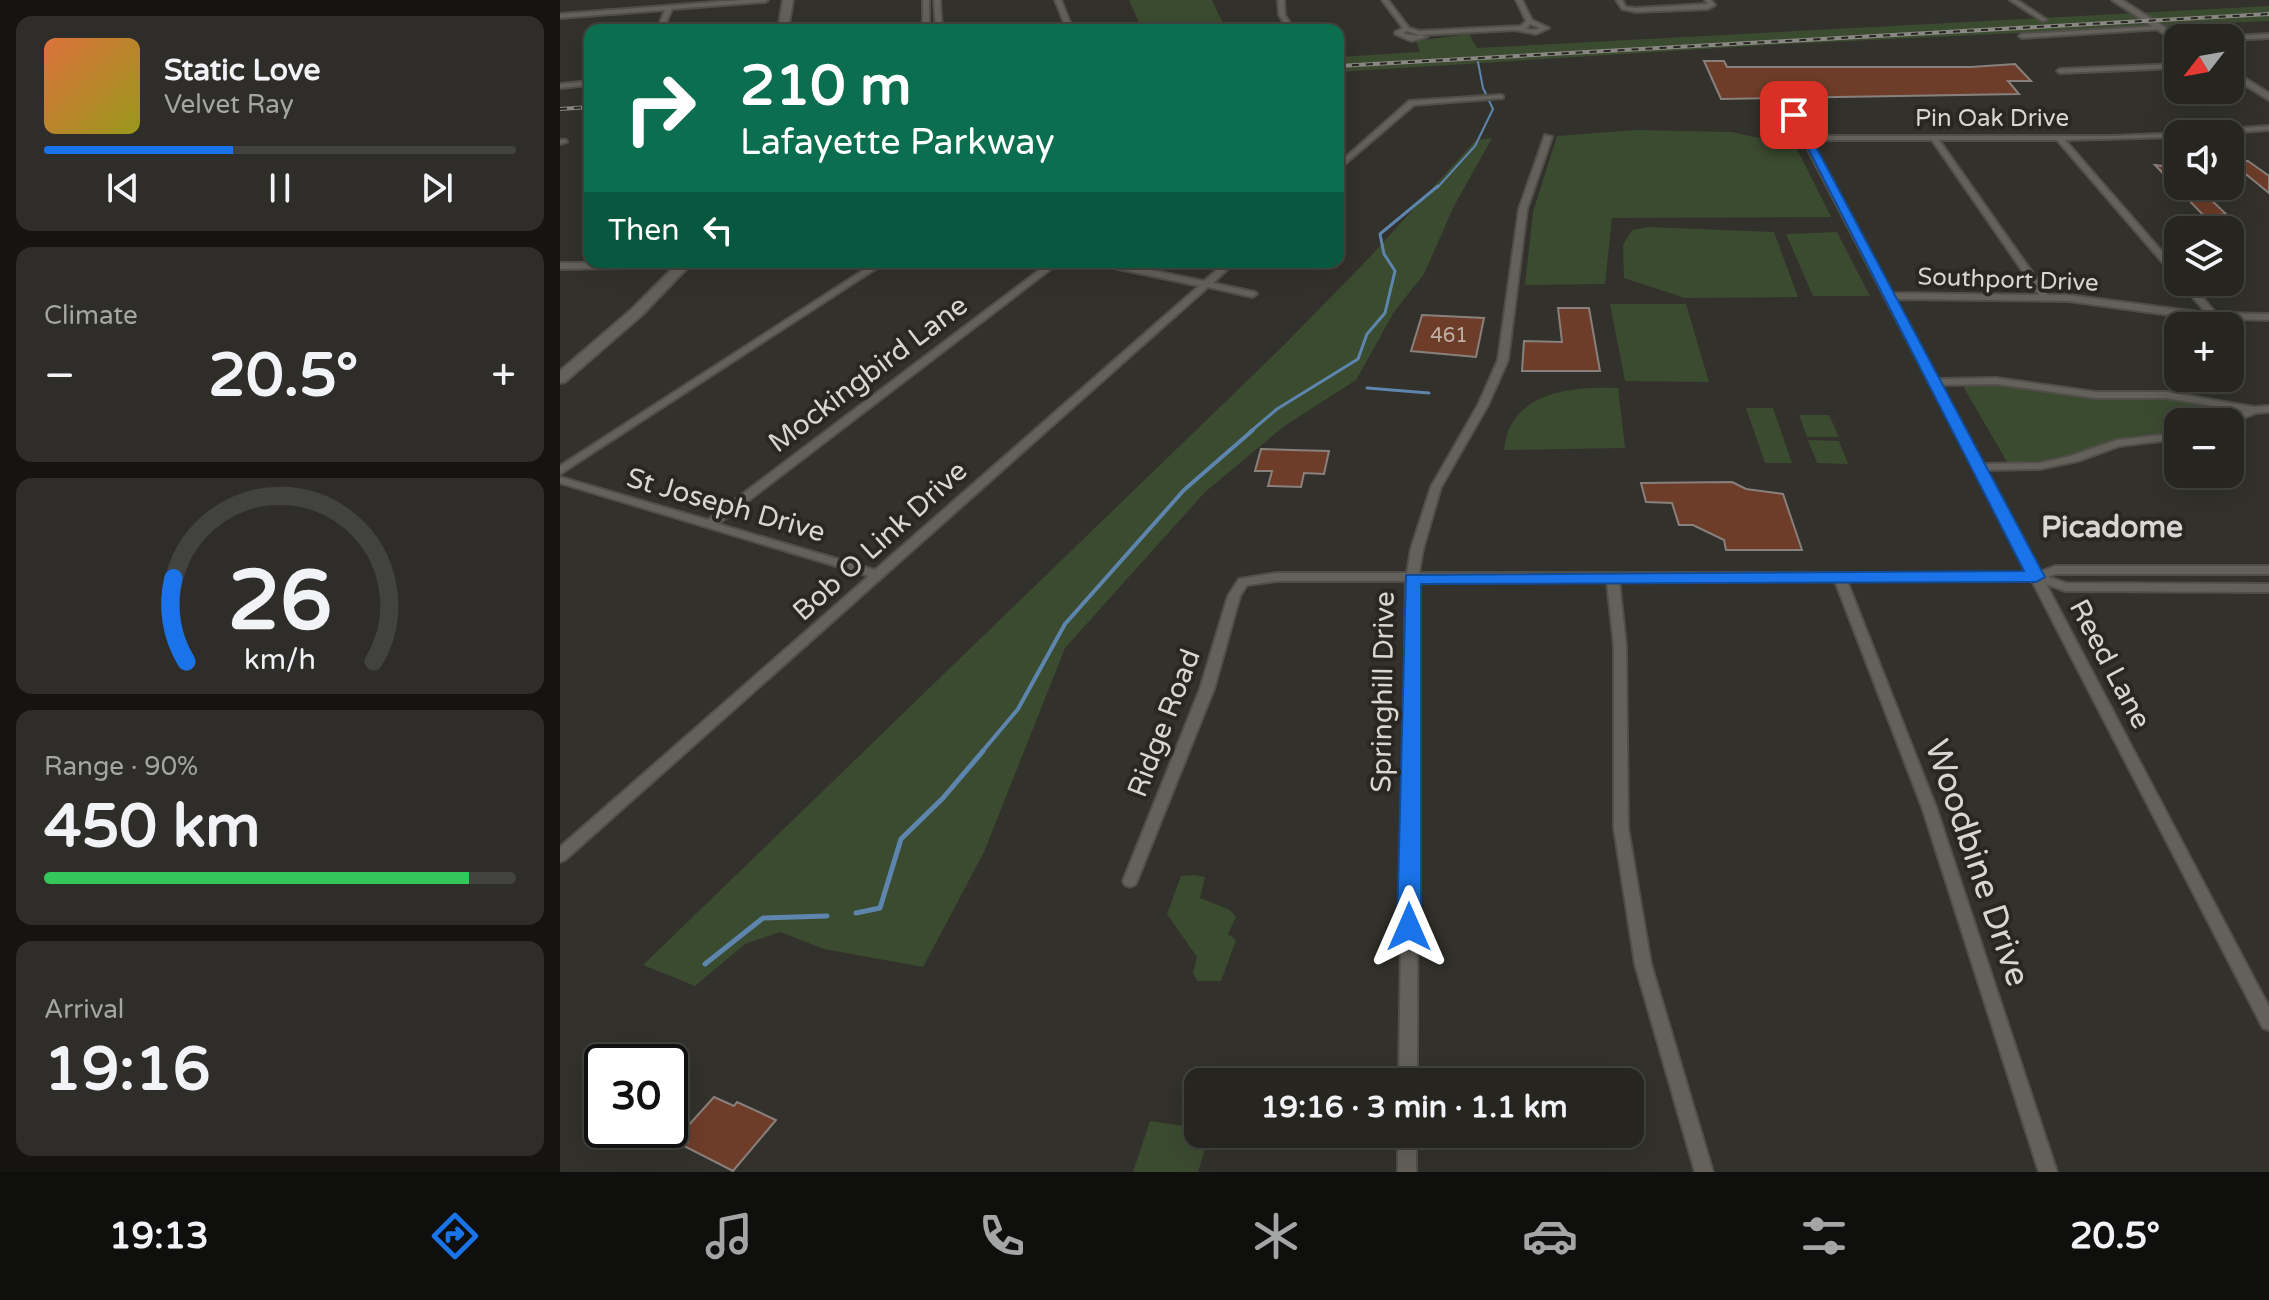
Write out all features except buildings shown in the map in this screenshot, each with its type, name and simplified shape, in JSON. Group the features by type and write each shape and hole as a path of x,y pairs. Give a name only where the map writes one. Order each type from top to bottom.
{"main road":[{"path":"784,24 788,0"},
{"path":"560,379 637,312 680,268"}],"street":[{"path":"560,16 765,0"},
{"path":"926,0 926,24"},
{"path":"937,0 939,24"},
{"path":"1058,0 1068,24"},
{"path":"1281,0 1282,15 1287,24"},
{"path":"1385,0 1407,29 1397,33 1411,39 1430,34 1515,29 1536,32 1546,28 1529,21 1519,0"},
{"path":"1619,0 1624,8 1636,10 1710,7 1708,0"},
{"path":"2013,0 2044,20"},
{"path":"2116,0 2164,30"},
{"path":"662,24 669,8"},
{"path":"1515,29 1526,26 1529,21"},
{"path":"2022,36 2160,28"},
{"path":"2244,37 2269,36"},
{"path":"2060,71 2164,67"},
{"path":"2244,81 2269,97"},
{"path":"560,86 584,84"},
{"path":"1344,163 1412,103 1501,97"},
{"name":"Reed Lane","path":"1794,115 2269,1023"},
{"path":"2244,130 2269,128"},
{"name":"Pin Oak Drive","path":"1806,138 2164,135"},
{"name":"Springhill Drive","path":"1408,1068 1412,579 1417,549 1436,487 1487,399 1503,360 1523,209 1548,137"},
{"path":"1934,138 2044,296"},
{"path":"2059,138 2164,259"},
{"path":"560,266 584,265"},
{"path":"560,471 873,268"},
{"name":"Mockingbird Lane","path":"709,525 1048,268"},
{"path":"1129,268 1252,294"},
{"name":"Bob O Link Drive","path":"560,856 1224,268"},
{"name":"Southport Drive","path":"1888,296 2044,296 2180,312"},
{"path":"2196,296 2210,312"},
{"name":"Southport Drive","path":"2244,317 2269,317"},
{"path":"1934,382 1996,381 2095,395 2166,395 2254,410 2269,409"},
{"path":"2244,414 2254,410"},
{"path":"1980,467 2040,466 2074,459 2117,443 2164,438"},
{"name":"St Joseph Drive","path":"560,480 878,575"},
{"path":"2036,577 2055,570 2269,570"},
{"name":"Ridge Road","path":"1130,881 1207,689 1234,596 1243,582 1277,577 1412,579"},
{"name":"Woodbine Drive","path":"1840,577 1929,807 2048,1172"},
{"path":"1412,579 2036,577 2065,587 2269,588"},
{"path":"1613,578 1620,646 1621,828 1643,964 1704,1172"},
{"path":"1407,1148 1407,1172"}],"green space":[{"path":"1129,0 1212,0 1223,24 1139,24"},
{"path":"2269,6 2269,21 1768,45 1344,72 1344,57 1420,52 1416,41 1469,34 1477,48"},
{"path":"1636,130 1732,132 1781,143 1793,141 1831,217 1612,218 1605,284 1525,285 1533,212 1557,136"},
{"path":"1492,138 1454,206 1424,274 1394,312 1356,380 1283,427 1205,492 1065,648 984,852 923,967 824,949 780,932 745,944 695,986 643,965 1282,347 1368,259 1476,140"},
{"path":"1648,227 1774,232 1798,297 1685,298 1624,278 1623,245 1632,230"},
{"path":"1837,232 1870,296 1813,296 1786,234"},
{"path":"1610,304 1686,304 1709,382 1625,381"},
{"path":"1977,380 2081,394 2158,394 2228,408 2164,408 2164,436 2134,440 2065,462 2010,467 1960,381"},
{"path":"1618,388 1625,448 1504,450 1508,431 1517,416 1530,404 1563,391"},
{"path":"1746,408 1773,408 1792,463 1765,463"},
{"path":"1799,415 1829,415 1839,437 1807,437"},
{"path":"1808,440 1839,441 1848,464 1817,463"},
{"path":"1181,876 1205,877 1200,898 1230,910 1236,917 1228,934 1236,940 1221,981 1197,981 1193,973 1197,957 1167,914"},
{"path":"1150,1121 1184,1126 1184,1148 1206,1148 1198,1172 1133,1172"}],"waterway":[{"path":"1437,188 1475,146 1493,109 1483,88 1478,62"},
{"path":"1250,432 1277,409 1358,359 1367,334 1385,313 1395,271 1384,254 1380,234 1438,186"},
{"path":"1367,388 1429,393"},
{"path":"981,753 1018,709 1065,624 1184,490 1253,430"},
{"path":"856,913 880,908 901,839 943,798 983,751"},
{"path":"705,964 763,918 827,916"}],"railway":[{"path":"1344,66 2269,14"},
{"path":"560,109 584,107"}],"district":[{"name":"Picadome","path":"2112,527"}],"route":[{"path":"1409,927 1412,579 2036,577 1794,115"}]}
